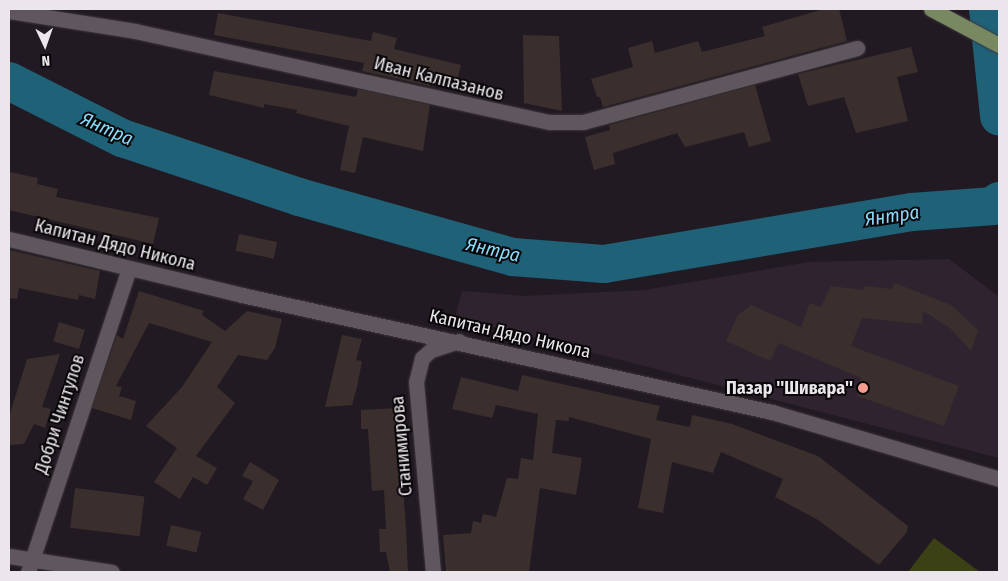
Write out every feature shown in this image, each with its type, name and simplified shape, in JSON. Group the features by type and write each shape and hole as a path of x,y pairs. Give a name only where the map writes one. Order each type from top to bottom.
{"main road":[{"path":"932,9 999,45"}],"street":[{"name":"Иван Калпазанов","path":"9,11 135,31 550,122 583,122 857,48"},
{"name":"Капитан Дядо Никола","path":"9,238 129,268 772,412 999,479"},
{"name":"Добри Чинтулов","path":"30,566 129,268"},
{"name":"Станимирова","path":"433,572 416,382 422,358 432,350 459,341"},
{"path":"9,556 30,566 112,572"}],"shaded area":[{"name":"Пазар ''Шивара''","path":"949,259 999,297 999,458 455,317 462,291 524,296 645,290 809,262"}],"green space":[{"path":"934,538 980,572 908,572"}],"building":[{"path":"824,9 839,9 847,41 603,107 600,97 597,97 591,79 633,67 628,48 652,41 655,53 698,41 702,52 765,36 762,27"},
{"path":"218,13 371,41 373,32 397,38 394,49 461,65 456,85 434,81 434,87 362,71 364,63 214,35"},
{"path":"523,35 559,36 562,111 524,103"},
{"path":"911,47 918,72 897,77 908,121 856,133 844,97 808,106 798,74"},
{"path":"214,71 356,97 358,89 430,105 423,151 363,137 355,173 340,170 349,126 296,113 297,110 264,104 264,108 209,95"},
{"path":"755,85 771,141 749,147 744,132 685,147 677,133 613,153 615,164 594,170 585,137 610,130 609,125"},
{"path":"9,172 38,178 37,184 58,189 56,197 159,218 153,244 9,210"},
{"path":"239,234 277,242 274,259 235,251"},
{"path":"9,250 100,271 95,299 79,295 78,300 19,288 17,299 9,298"},
{"path":"895,283 951,305 978,330 971,351 950,328 923,311 922,324 862,318 851,346 959,386 944,426 857,396 861,378 779,343 770,361 726,341 738,315 751,305 801,327 810,303 821,307 831,286 863,290 864,286 892,289"},
{"path":"139,291 204,311 202,315 225,331 247,311 282,319 275,348 267,360 238,355 217,387 235,403 196,456 217,468 207,485 193,477 180,499 154,482 177,448 146,426 182,387 212,342 149,323 116,386 122,387 119,396 136,401 131,420 92,408 117,335 123,339"},
{"path":"59,322 85,330 79,349 53,341"},
{"path":"342,335 362,339 356,360 362,361 357,387 352,405 325,407"},
{"path":"60,354 42,407 51,409 45,428 34,424 24,444 9,445 9,417 27,359"},
{"path":"522,375 660,406 656,420 690,427 692,415 732,424 818,456 908,526 907,532 879,565 818,520 775,497 783,479 721,452 713,473 672,462 663,513 638,508 651,439 569,417 569,421 556,420 552,453 582,458 576,495 540,488 529,572 446,572 443,535 471,533 473,521 481,523 483,514 496,517 507,478 518,479 521,458 533,460 538,414 496,405 492,418 452,409 461,377 518,391"},
{"path":"397,408 408,572 390,572 386,552 380,552 379,529 386,529 384,490 372,491 368,429 361,429 361,410"},
{"path":"250,462 279,480 263,510 243,499 253,481 242,476"},
{"path":"75,488 144,497 140,536 70,528"},
{"path":"171,525 201,532 196,552 166,545"}],"waterway":[{"path":"988,9 999,116"},
{"name":"Янтра","path":"9,81 122,138 299,197 513,257 604,264 912,212 994,206 999,201"}],"place":[{"name":"Пазар ''Шивара''","path":"863,388"}]}
